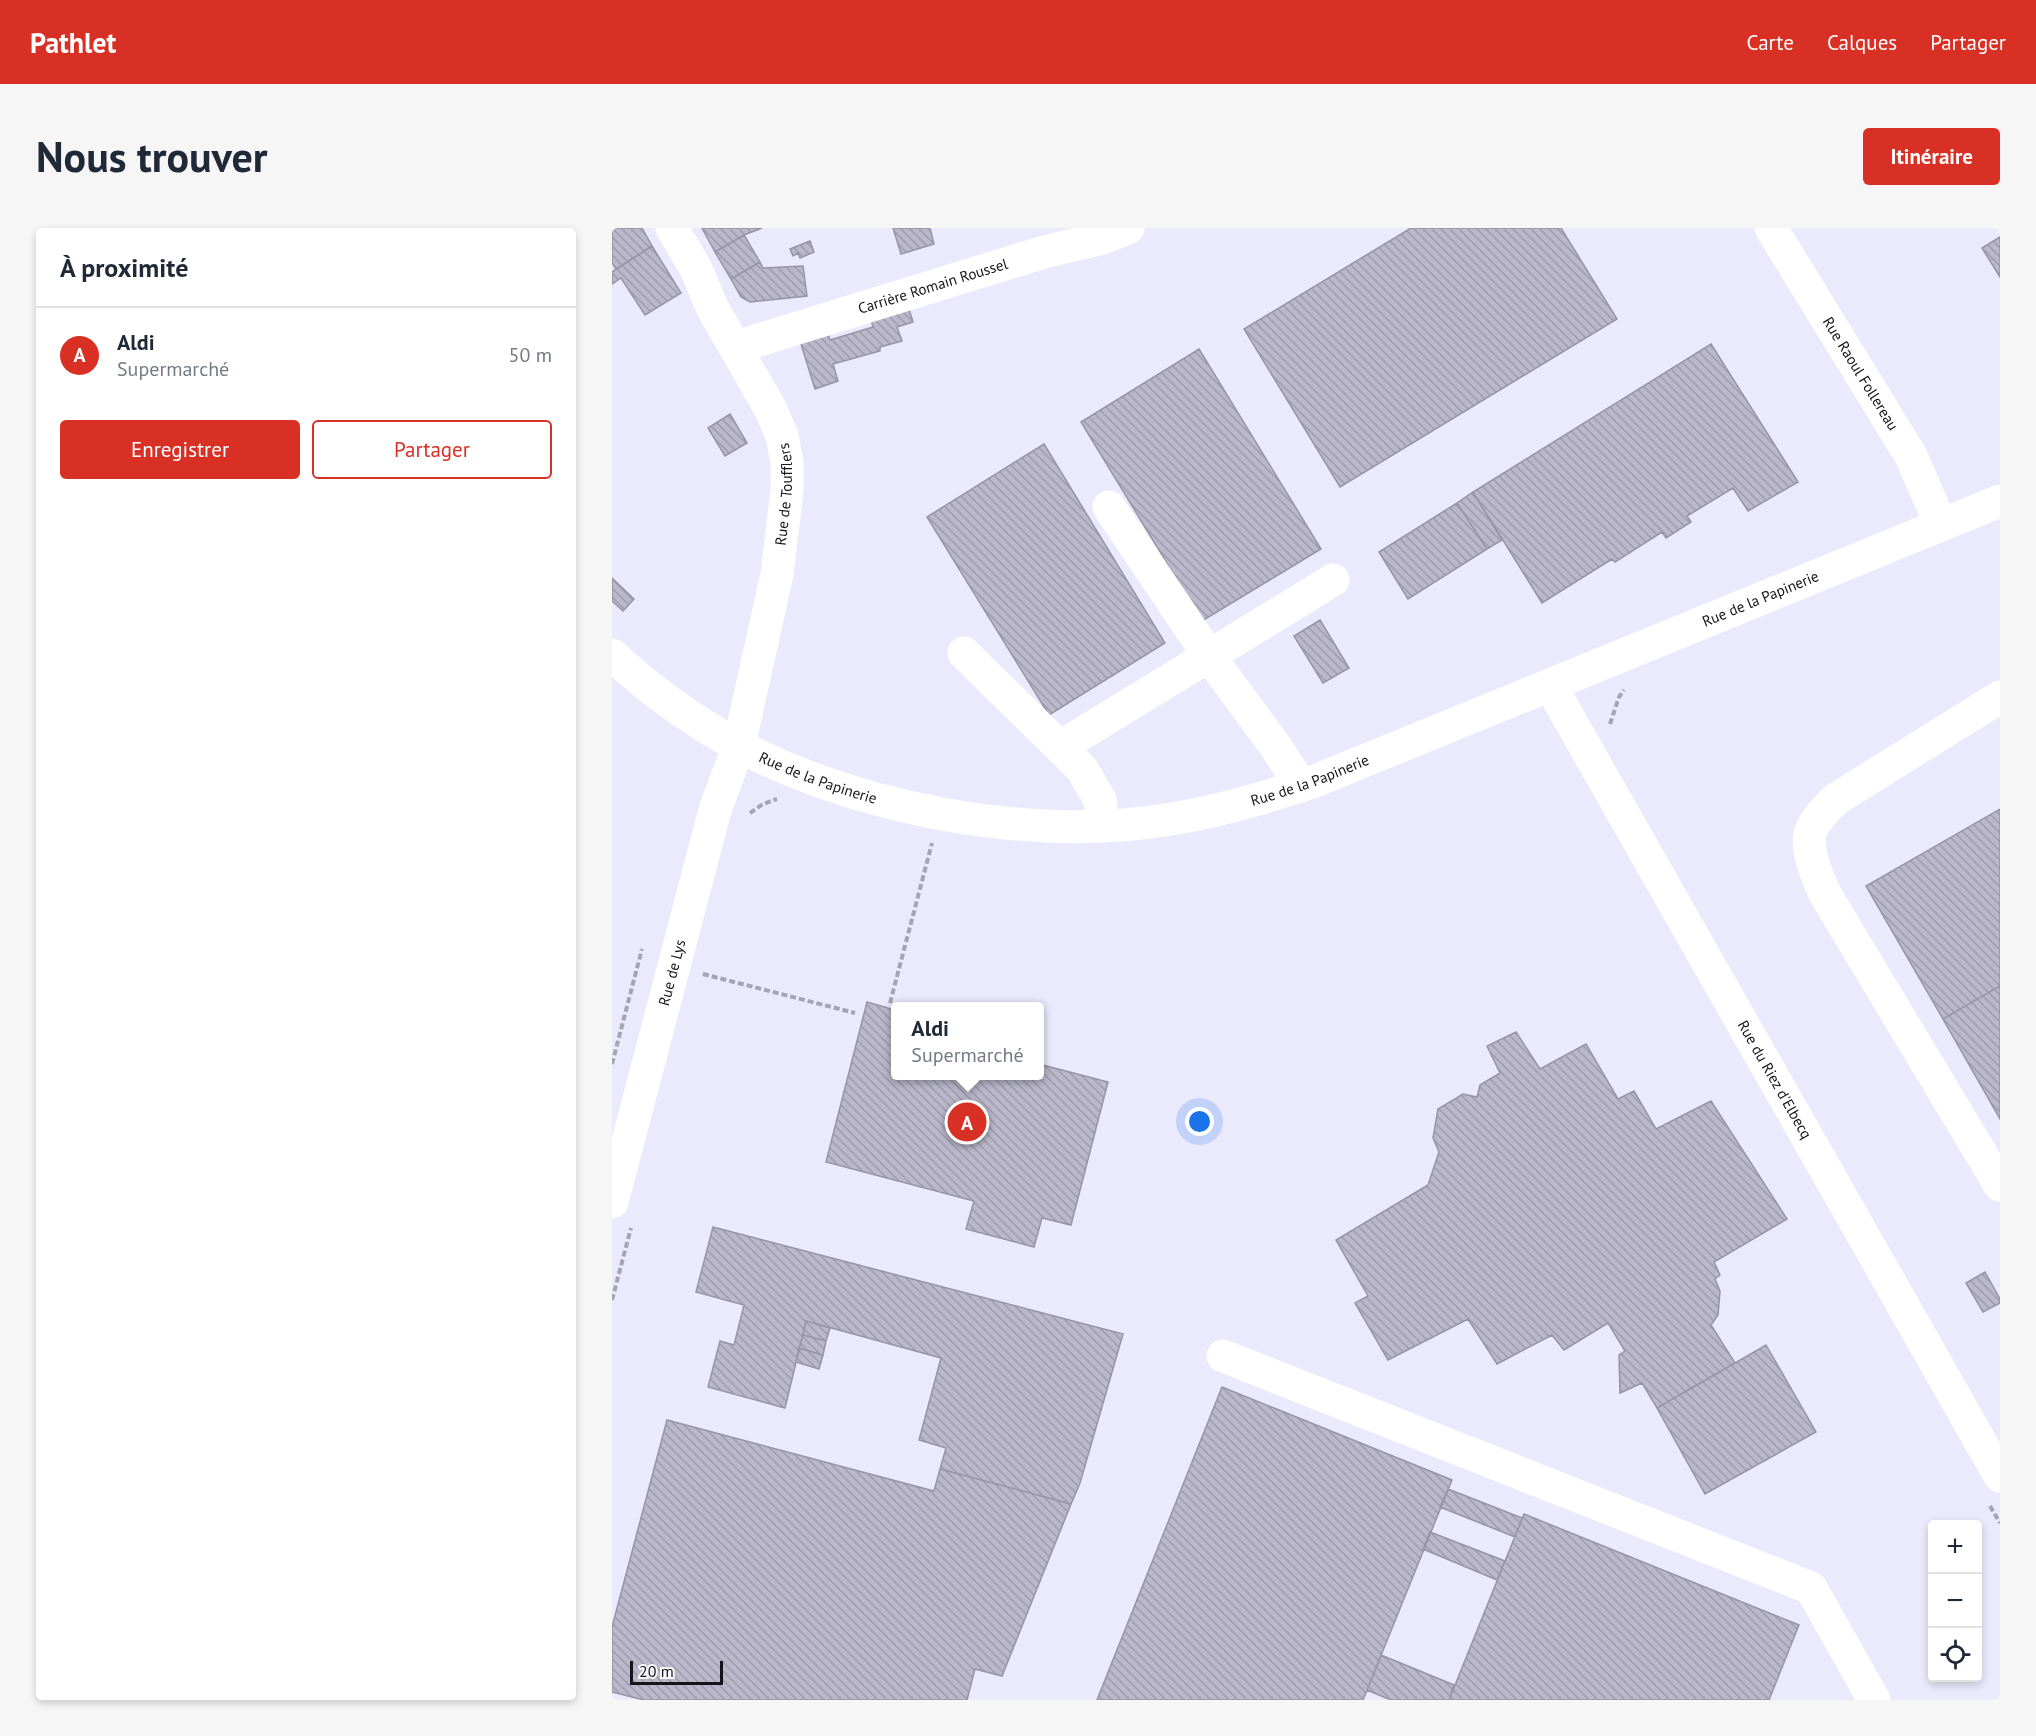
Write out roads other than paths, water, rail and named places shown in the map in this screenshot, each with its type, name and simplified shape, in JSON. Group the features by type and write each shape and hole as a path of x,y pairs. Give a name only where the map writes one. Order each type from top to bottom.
{"street":[{"name":"Rue de Toufflers","path":"672,228 695,267 713,309 771,410 782,436 787,462 787,491 777,574 739,745"},
{"name":"Carrière Romain Roussel","path":"736,347 1044,252 1099,239 1128,228"},
{"name":"Rue Raoul Follereau","path":"1771,228 1911,456 1941,525"},
{"name":"Rue de la Papinerie","path":"612,655 665,698 739,745 808,776 893,803 985,820 1043,825 1103,825 1164,820 1262,799 1301,786 1941,525 1998,505"},
{"path":"1109,507 1209,656 1276,747 1301,786"},
{"path":"1060,747 1333,580"},
{"path":"964,653 1082,769 1100,800 1103,825"},
{"name":"Rue du Riez d'Elbecq","path":"1550,685 2000,1476"},
{"path":"2000,697 1836,799 1820,816 1810,834 1815,872 1825,894 2000,1185"},
{"name":"Rue de Lys","path":"623,1211 715,810 739,745"},
{"path":"1223,1356 1811,1588 1874,1700"}],"place":[{"name":"Aldi","path":"967,1122"}]}
